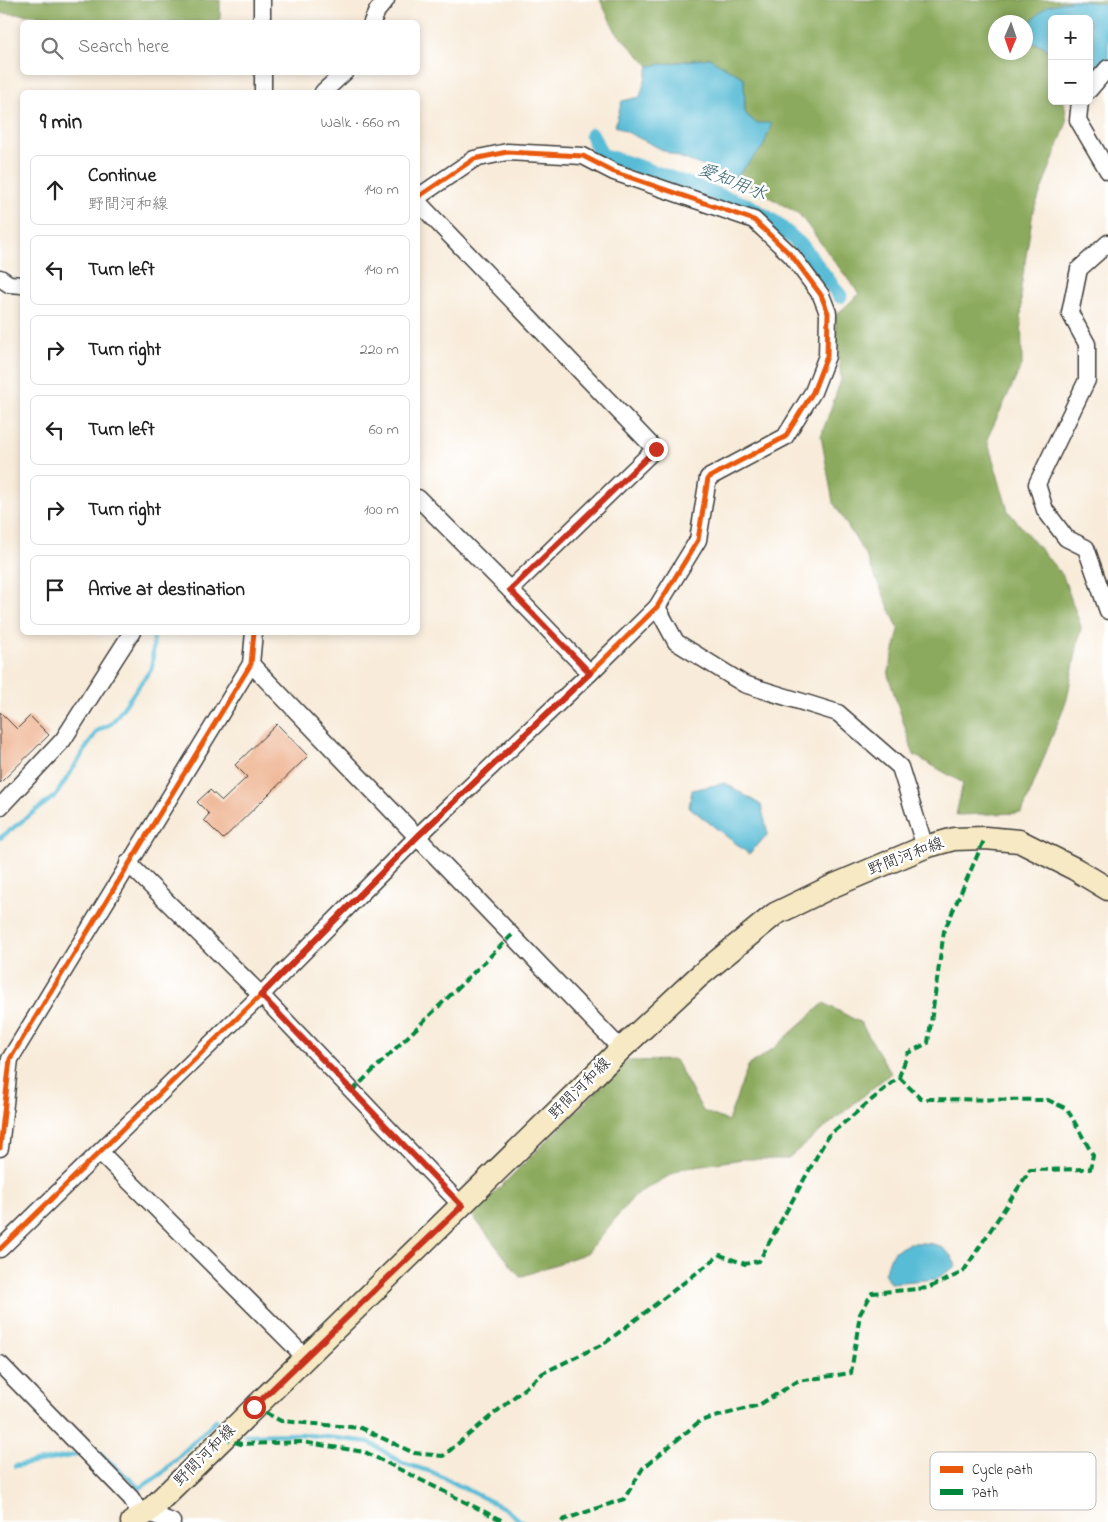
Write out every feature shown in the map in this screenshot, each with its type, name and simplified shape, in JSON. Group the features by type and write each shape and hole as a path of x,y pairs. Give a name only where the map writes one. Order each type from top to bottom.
{"main road":[{"name":"野間河和線","path":"140,1517 306,1358 621,1049 698,977 775,914 835,885 925,847 954,839 985,838 1019,841 1075,869 1108,889"}],"street":[{"path":"262,0 262,20"},
{"path":"373,20 377,11 386,0"},
{"path":"1093,85 1108,68"},
{"path":"263,75 264,90"},
{"path":"325,90 342,75"},
{"path":"1080,105 1078,120 1108,171"},
{"path":"0,1249 261,995 418,836 657,607 698,540 708,478 785,437 814,392 827,356 828,313 821,294 792,256 754,220 614,172 583,156 506,152 474,159 420,196"},
{"path":"420,204 656,449 510,590"},
{"path":"1108,243 1079,269 1070,313 1087,344 1087,380 1037,484 1045,510 1066,538 1086,548 1108,611"},
{"path":"0,278 9,284 20,286"},
{"path":"420,500 590,673"},
{"path":"657,607 676,642 744,684 838,713 900,767 925,847"},
{"path":"0,807 63,740 130,635"},
{"path":"0,1148 10,1059 251,664 254,635"},
{"path":"251,664 621,1049"},
{"path":"128,863 261,995 462,1206"},
{"path":"100,1153 306,1358"},
{"path":"0,1364 130,1498 137,1508 140,1517 172,1522"}],"green space":[{"path":"0,0 220,0 219,20 59,20 59,17 2,13 0,22"},
{"path":"600,0 1108,0 1108,8 1105,4 1048,6 1033,20 1033,15 988,15 988,60 1033,60 1033,43 1042,45 1048,50 1048,105 1065,105 1067,122 1033,212 1021,288 1022,365 987,439 1008,511 1063,576 1081,627 1067,699 1022,813 956,815 963,783 914,755 888,675 899,630 866,556 833,502 821,436 841,380 835,316 859,294 799,214 735,178 763,147 756,123 745,113 744,78 709,58 649,66 616,32"},
{"path":"824,1003 861,1023 891,1073 787,1159 743,1159 683,1168 635,1195 587,1253 520,1277 472,1215 627,1061 675,1060 703,1111 728,1121 748,1066 774,1048"}],"water":[{"path":"1074,0 1105,4 1108,8 1108,57 1099,68 1093,71 1093,15 1048,15 1048,50 1042,45 1033,43 1033,19 1047,6"},
{"path":"709,58 744,78 745,113 756,123 772,123 763,147 735,178 671,154 615,126 622,101 640,97 649,66"},
{"path":"725,783 761,805 768,834 749,854 689,807 692,790"},
{"path":"910,1243 932,1244 943,1248 948,1252 956,1266 936,1279 890,1283 884,1273 893,1252"}],"building":[{"path":"0,712 17,729 30,716 49,735 0,783"},
{"path":"277,724 308,756 223,839 204,820 209,814 197,802 210,790 222,801 247,777 235,765"}],"waterway":[{"name":"愛知用水","path":"592,135 601,155 749,206 776,223 803,247 840,296"},
{"path":"0,838 56,795 97,731 112,723 152,668 154,635"},
{"path":"91,1446 140,1488 161,1474 216,1420"},
{"path":"245,1435 301,1434 369,1442 402,1463 432,1472 504,1508 522,1522"},
{"path":"15,1466 76,1455"}],"marked path":[{"path":"255,1407 281,1421 361,1428 414,1453 443,1456 543,1373 605,1343 720,1255 745,1264 759,1261 828,1136 899,1077 908,1053 928,1043 944,931 985,838"},
{"path":"352,1091 512,935"},
{"path":"562,1522 563,1520 624,1499 643,1468 700,1421 759,1405 798,1381 851,1373 860,1314 872,1293 928,1288 963,1272 1030,1170 1090,1169 1093,1155 1067,1109 1048,1100 921,1099 899,1077"},
{"path":"223,1438 241,1444 302,1442 365,1452 505,1522"}],"cycle path":[{"path":"0,1249 261,995 418,836 657,607 698,540 708,478 785,437 813,392 827,356 828,313 821,295 792,256 754,220 614,172 583,156 507,152 474,159 420,196"},
{"path":"0,1148 10,1059 251,664 254,635"}],"route":[{"path":"254,1407 462,1206 261,995 418,836 590,673 510,590 656,449"}]}
